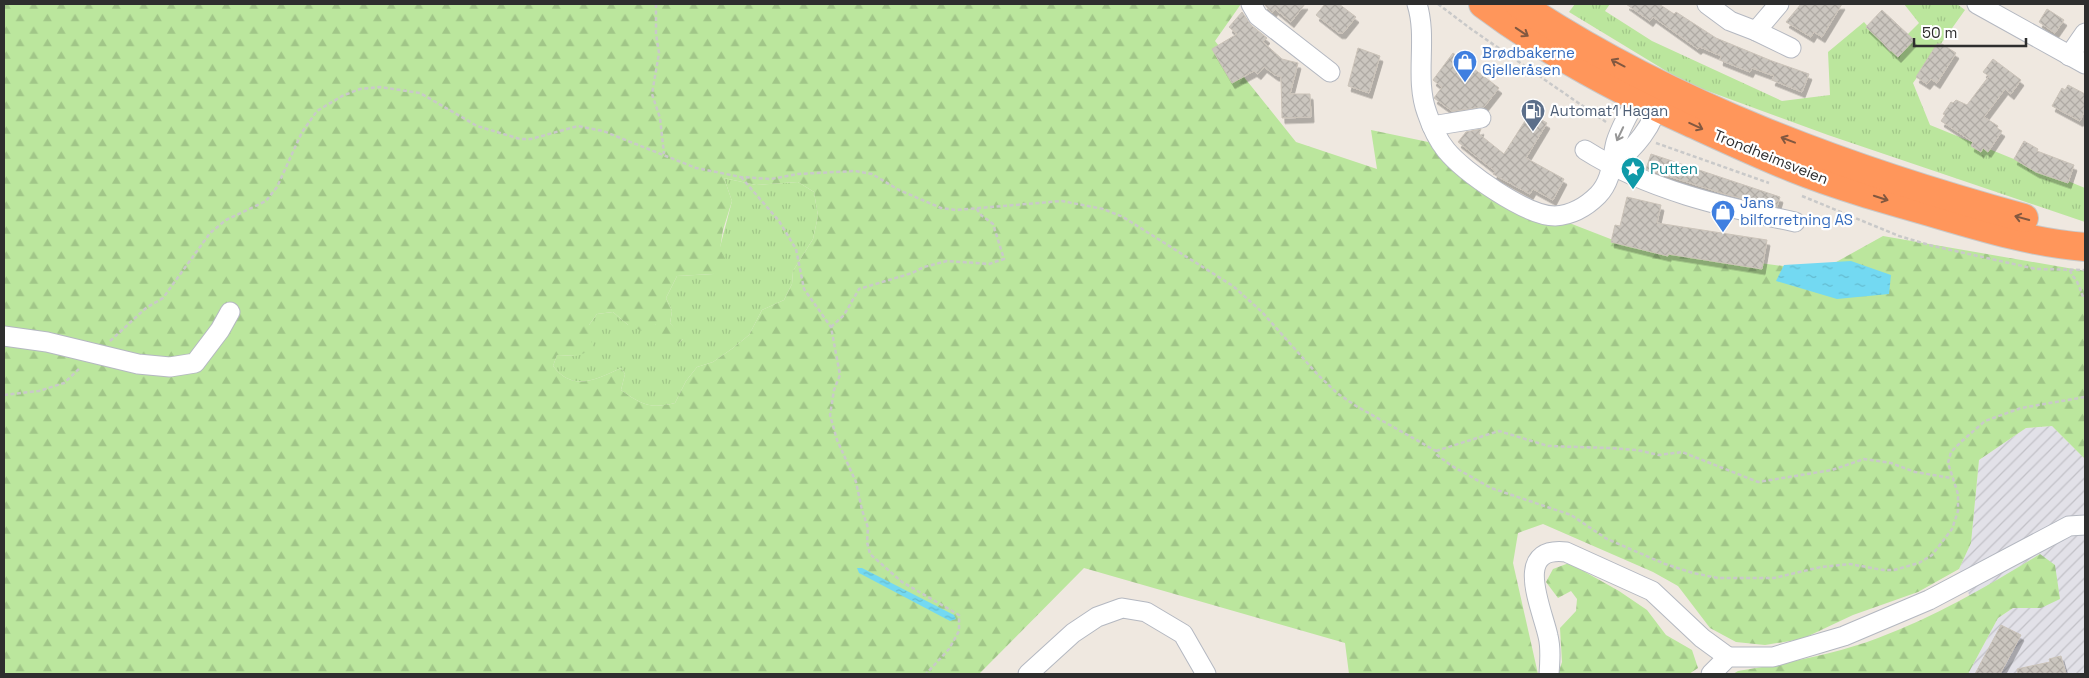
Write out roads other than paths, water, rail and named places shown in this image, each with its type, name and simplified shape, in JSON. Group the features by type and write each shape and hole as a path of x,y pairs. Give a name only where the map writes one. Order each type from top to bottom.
{"highway":[{"name":"Trondheimsveien","path":"1482,4 1562,57 1652,97 1744,148 1834,183 1975,225 2061,245 2085,247"},
{"name":"Trondheimsveien","path":"1519,4 1572,38 1652,97 1775,135 1833,157 1950,196 2066,230 2085,238"}],"street":[{"path":"1251,4 1258,16 1330,72"},
{"path":"1417,4 1422,26 1422,93 1432,126 1446,150 1478,179 1526,207 1553,216 1574,212 1588,203 1606,184 1612,167 1616,142 1652,97"},
{"path":"1706,4 1730,21 1791,48"},
{"path":"1756,31 1779,4"},
{"path":"1977,4 2077,60 2085,33"},
{"path":"1432,126 1481,118"},
{"path":"1585,150 1612,167 1637,178 1697,198 1795,222"},
{"path":"4,336 46,342 138,364 170,367 195,363 220,330 230,312"},
{"path":"1548,674 1550,661 1548,637 1533,583 1535,567 1544,556 1554,551 1566,552 1652,591 1702,638 1728,657 1772,657 1844,636 1929,600 2069,526 2085,524"},
{"path":"1028,674 1073,633 1097,618 1122,608 1146,612 1183,634 1206,674"},
{"path":"1711,674 1728,657"}],"water":[{"path":"1851,261 1891,275 1889,294 1837,299 1776,281 1784,265"},
{"path":"857,568 862,568 954,615 956,619 950,621 859,573"}],"place":[{"name":"Brødbakerne Gjelleråsen","path":"1465,83"},
{"name":"Automat1 Hagan","path":"1533,132"},
{"name":"Putten","path":"1633,190"},
{"name":"Jans bilforretning AS","path":"1723,233"}]}
